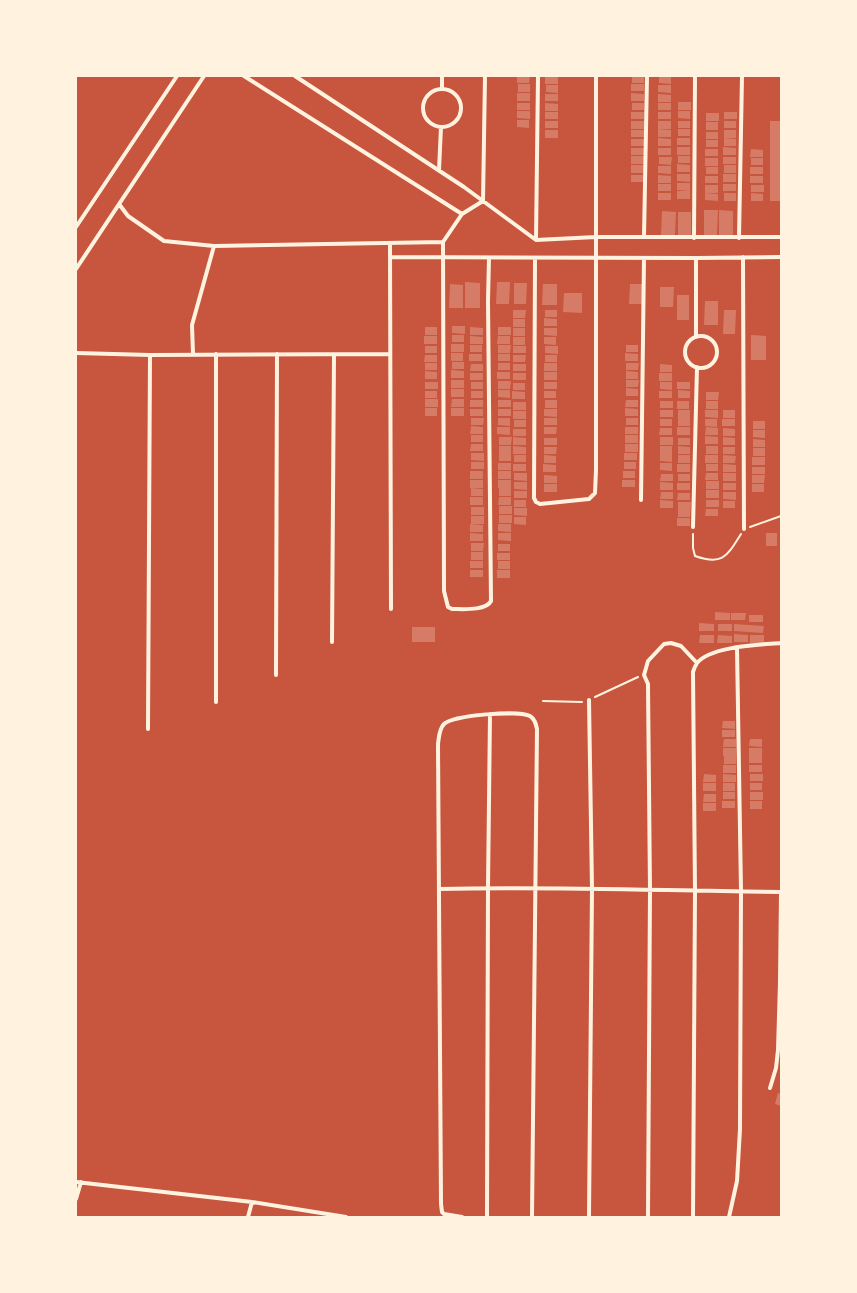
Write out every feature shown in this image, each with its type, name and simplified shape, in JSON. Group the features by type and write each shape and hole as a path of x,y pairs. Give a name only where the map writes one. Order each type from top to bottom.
{"street":[{"path":"76,227 177,76"},
{"path":"76,269 204,76"},
{"path":"244,76 462,214"},
{"path":"295,76 439,170 536,240 596,237 781,237"},
{"path":"442,76 442,89"},
{"path":"483,202 485,76"},
{"path":"536,240 538,76"},
{"path":"535,258 534,498 536,502 540,504 589,500 596,487 596,76"},
{"path":"644,237 647,76"},
{"path":"694,238 695,76"},
{"path":"738,238 742,76"},
{"path":"442,89 450,91 457,96 461,104 461,112 454,123 441,127 434,125 427,120 424,112 424,104 427,96 434,91 442,89"},
{"path":"439,170 441,127"},
{"path":"483,202 462,214 443,242 444,590 448,607 452,609 483,608 489,605 491,600 488,301 489,258"},
{"path":"119,204 128,216 164,242 214,246 443,242"},
{"path":"390,243 391,609"},
{"path":"193,354 192,325 214,246"},
{"path":"743,257 744,529"},
{"path":"390,258 781,257"},
{"path":"641,500 644,258"},
{"path":"696,258 696,337"},
{"path":"704,336 712,340 716,347 716,355 713,363 706,367 697,367 688,360 686,356 686,348 689,341 696,337 704,336"},
{"path":"76,353 150,355 390,354"},
{"path":"216,354 216,702"},
{"path":"276,675 277,354"},
{"path":"332,642 334,354"},
{"path":"148,729 150,355"},
{"path":"693,527 697,367"},
{"path":"648,1217 650,890 648,684 644,675 648,661 664,644 671,643 681,646 697,663"},
{"path":"693,1217 695,891 693,672 697,663 711,654 737,648 781,643"},
{"path":"729,1217 737,1181 739,1161 741,892 737,648"},
{"path":"589,700 592,888 589,1217"},
{"path":"487,1217 490,714"},
{"path":"462,1217 444,1214 442,1212 441,1204 438,744 440,732 444,724 453,719 490,714 528,715 536,724 537,735 532,1217"},
{"path":"439,889 535,887 781,892 778,1059 770,1088"},
{"path":"76,1199 78,1182 252,1202 330,1216 346,1217"},
{"path":"248,1217 252,1202"}],"path":[{"path":"693,527 695,556 711,560 719,560 724,558 744,529 781,516"},
{"path":"543,701 579,703 589,700 644,675"}],"building":[{"path":"517,76 530,76 529,83 517,83"},
{"path":"545,76 558,76 558,84 545,84"},
{"path":"632,76 644,76 644,83 632,83"},
{"path":"659,76 671,76 671,84 659,83"},
{"path":"518,84 530,84 530,92 518,92"},
{"path":"631,84 644,84 644,91 631,91"},
{"path":"546,85 558,85 558,93 546,92"},
{"path":"658,85 671,85 671,93 658,92"},
{"path":"517,93 530,93 530,101 517,101"},
{"path":"631,93 644,94 644,101 631,101"},
{"path":"545,94 558,94 558,101 545,101"},
{"path":"658,94 671,95 671,102 658,102"},
{"path":"678,102 691,102 691,110 678,110"},
{"path":"517,103 530,103 530,110 517,110"},
{"path":"545,103 558,104 558,111 545,111"},
{"path":"632,103 644,103 644,110 632,110"},
{"path":"658,103 671,103 671,110 658,110"},
{"path":"517,111 530,111 530,119 517,118"},
{"path":"678,111 690,111 690,119 678,118"},
{"path":"545,112 558,112 558,119 545,119"},
{"path":"631,112 644,112 644,119 631,119"},
{"path":"658,112 671,112 671,119 658,119"},
{"path":"724,112 737,112 737,119 724,119"},
{"path":"706,113 719,113 719,121 706,121"},
{"path":"517,120 529,120 529,128 517,127"},
{"path":"545,121 558,121 558,128 545,128"},
{"path":"631,121 644,121 644,129 631,129"},
{"path":"658,121 671,121 671,129 658,129"},
{"path":"678,121 690,121 690,128 678,128"},
{"path":"724,121 736,121 736,128 724,128"},
{"path":"770,121 781,121 781,201 770,201"},
{"path":"706,122 718,122 718,130 706,130"},
{"path":"658,129 671,130 671,137 658,137"},
{"path":"678,129 690,129 690,136 678,136"},
{"path":"545,130 558,130 558,138 545,138"},
{"path":"631,130 644,130 644,137 631,137"},
{"path":"724,130 736,130 736,138 724,138"},
{"path":"706,132 718,132 718,139 706,139"},
{"path":"658,138 671,139 671,146 658,146"},
{"path":"677,138 690,138 690,145 677,145"},
{"path":"724,138 736,139 736,146 724,146"},
{"path":"631,139 644,139 644,146 631,146"},
{"path":"706,140 718,140 718,147 706,147"},
{"path":"677,147 690,147 690,155 677,155"},
{"path":"723,147 736,148 736,155 723,155"},
{"path":"631,148 644,148 644,155 631,155"},
{"path":"658,148 671,148 671,155 658,155"},
{"path":"705,149 718,149 718,156 705,156"},
{"path":"751,149 763,150 763,157 750,157"},
{"path":"631,156 644,156 644,164 631,164"},
{"path":"678,156 690,156 690,163 678,163"},
{"path":"659,157 672,157 671,165 659,164"},
{"path":"723,157 736,157 736,164 723,164"},
{"path":"705,158 718,158 718,166 705,166"},
{"path":"751,158 763,158 763,165 751,165"},
{"path":"677,164 690,165 690,172 677,172"},
{"path":"631,165 644,165 644,173 631,173"},
{"path":"724,165 736,165 736,173 724,173"},
{"path":"658,166 671,166 671,174 658,173"},
{"path":"706,167 718,167 718,174 706,174"},
{"path":"750,167 763,167 763,174 750,174"},
{"path":"677,174 690,174 690,182 677,181"},
{"path":"723,174 736,174 736,182 723,182"},
{"path":"631,175 644,175 644,182 631,182"},
{"path":"658,175 671,176 671,183 658,183"},
{"path":"705,176 718,176 718,183 705,183"},
{"path":"750,176 763,176 763,183 750,183"},
{"path":"677,183 690,183 690,191 677,190"},
{"path":"658,184 671,184 671,191 658,191"},
{"path":"723,184 736,184 736,191 723,191"},
{"path":"705,185 718,185 718,193 705,193"},
{"path":"751,185 764,185 764,192 751,192"},
{"path":"677,191 690,191 690,199 677,199"},
{"path":"658,193 671,193 671,200 658,200"},
{"path":"705,193 718,194 718,201 705,200"},
{"path":"724,193 736,193 736,201 724,201"},
{"path":"751,193 763,194 763,201 751,201"},
{"path":"704,210 718,210 717,236 704,236"},
{"path":"719,210 733,211 733,237 719,237"},
{"path":"662,211 676,212 675,235 661,235"},
{"path":"678,212 691,212 691,236 678,236"},
{"path":"465,282 480,283 480,308 465,308"},
{"path":"497,282 510,282 509,304 496,304"},
{"path":"514,283 527,283 526,304 514,304"},
{"path":"450,284 463,285 463,308 449,308"},
{"path":"543,284 557,284 557,305 542,305"},
{"path":"630,284 642,284 642,304 629,304"},
{"path":"660,287 674,287 673,307 660,307"},
{"path":"564,293 582,293 582,313 563,312"},
{"path":"677,295 689,295 689,320 677,320"},
{"path":"705,301 718,301 718,325 704,325"},
{"path":"513,310 526,310 525,318 513,318"},
{"path":"545,310 557,310 557,317 545,317"},
{"path":"724,310 736,310 735,334 723,334"},
{"path":"544,318 557,319 557,326 544,326"},
{"path":"513,319 525,319 525,327 513,327"},
{"path":"452,326 465,326 465,334 452,333"},
{"path":"425,327 437,327 437,335 425,335"},
{"path":"470,327 483,328 483,335 470,335"},
{"path":"498,327 511,327 511,335 498,335"},
{"path":"513,328 525,328 525,336 513,336"},
{"path":"544,328 557,328 557,336 544,335"},
{"path":"452,335 464,335 464,342 452,342"},
{"path":"751,335 766,336 766,360 751,360"},
{"path":"424,336 437,336 437,344 424,344"},
{"path":"470,336 483,337 483,344 470,344"},
{"path":"498,336 510,336 510,344 497,344"},
{"path":"513,337 525,337 525,345 513,345"},
{"path":"544,337 556,337 556,345 544,344"},
{"path":"451,344 464,344 464,352 451,352"},
{"path":"470,345 482,345 482,352 470,352"},
{"path":"498,345 511,345 510,353 498,353"},
{"path":"626,345 638,345 638,352 626,352"},
{"path":"425,346 437,346 437,353 425,353"},
{"path":"513,346 526,346 526,353 513,353"},
{"path":"545,346 558,346 558,354 545,353"},
{"path":"451,353 463,353 463,361 451,361"},
{"path":"625,353 638,354 638,361 625,361"},
{"path":"469,354 482,354 482,361 469,361"},
{"path":"498,354 510,354 510,361 498,361"},
{"path":"425,355 437,355 437,362 424,362"},
{"path":"513,355 526,355 525,362 513,362"},
{"path":"545,355 557,355 557,362 545,362"},
{"path":"452,362 464,362 464,369 452,369"},
{"path":"425,363 437,363 437,370 425,370"},
{"path":"498,363 510,363 510,370 498,370"},
{"path":"544,363 557,363 557,371 544,371"},
{"path":"626,363 639,363 638,370 626,370"},
{"path":"471,364 483,364 483,371 470,371"},
{"path":"513,364 526,364 526,371 513,371"},
{"path":"660,364 672,365 672,372 660,372"},
{"path":"451,370 464,371 464,378 451,378"},
{"path":"425,371 437,372 437,379 425,379"},
{"path":"626,371 638,372 638,379 626,379"},
{"path":"497,372 510,372 510,379 497,379"},
{"path":"544,372 557,372 557,380 544,380"},
{"path":"470,373 483,373 483,380 470,380"},
{"path":"513,373 526,373 526,380 513,380"},
{"path":"659,373 672,373 672,381 659,381"},
{"path":"451,380 464,380 464,388 451,388"},
{"path":"626,380 639,380 638,387 626,387"},
{"path":"498,381 511,381 510,389 498,389"},
{"path":"425,382 438,382 438,389 425,389"},
{"path":"471,382 483,382 483,389 471,389"},
{"path":"544,382 557,382 557,389 544,389"},
{"path":"660,382 672,382 672,390 660,389"},
{"path":"677,382 690,382 690,389 677,389"},
{"path":"513,383 525,383 525,390 513,390"},
{"path":"626,388 638,389 638,396 626,396"},
{"path":"451,389 464,389 464,397 451,397"},
{"path":"498,390 510,390 510,398 498,397"},
{"path":"678,390 690,391 690,398 678,398"},
{"path":"425,391 437,391 437,398 425,398"},
{"path":"471,391 483,391 483,398 471,398"},
{"path":"512,391 525,392 525,399 512,399"},
{"path":"544,391 556,391 556,398 544,398"},
{"path":"659,391 672,391 672,398 659,398"},
{"path":"706,392 719,392 718,400 706,400"},
{"path":"425,399 438,399 438,407 425,407"},
{"path":"452,399 464,399 464,407 451,407"},
{"path":"470,400 483,400 483,407 470,407"},
{"path":"498,400 511,400 511,407 498,407"},
{"path":"545,400 557,400 557,408 545,408"},
{"path":"626,400 638,400 638,407 625,407"},
{"path":"660,401 673,401 673,408 660,408"},
{"path":"677,401 689,401 689,409 677,409"},
{"path":"706,401 718,401 718,409 706,409"},
{"path":"513,402 526,402 526,410 513,410"},
{"path":"425,408 437,408 437,416 425,416"},
{"path":"451,408 464,408 464,416 451,416"},
{"path":"625,408 638,409 638,416 625,416"},
{"path":"470,409 483,409 483,416 470,416"},
{"path":"498,409 511,409 511,416 498,416"},
{"path":"544,409 557,409 557,417 544,416"},
{"path":"660,410 673,410 673,417 660,417"},
{"path":"678,410 690,410 690,418 678,418"},
{"path":"705,410 718,410 718,418 705,417"},
{"path":"723,410 735,410 735,418 723,418"},
{"path":"513,411 526,411 526,419 513,419"},
{"path":"471,418 484,418 483,425 471,425"},
{"path":"498,418 510,418 510,426 498,425"},
{"path":"544,418 557,418 557,425 544,425"},
{"path":"626,418 638,418 638,425 626,425"},
{"path":"678,418 690,418 690,426 678,426"},
{"path":"660,419 672,419 672,426 660,426"},
{"path":"705,419 717,419 717,427 705,426"},
{"path":"722,419 735,419 735,426 722,426"},
{"path":"514,420 526,420 526,427 514,427"},
{"path":"753,421 765,421 765,429 753,429"},
{"path":"471,426 483,427 483,434 470,434"},
{"path":"497,427 510,427 510,435 497,434"},
{"path":"544,427 557,427 556,434 544,434"},
{"path":"625,427 638,427 638,434 625,434"},
{"path":"677,427 690,427 690,435 677,435"},
{"path":"706,427 718,428 718,435 705,435"},
{"path":"660,428 672,428 672,435 659,435"},
{"path":"723,428 735,429 735,436 723,436"},
{"path":"513,429 526,429 526,436 513,436"},
{"path":"753,430 765,430 765,438 753,437"},
{"path":"471,435 483,435 483,442 471,442"},
{"path":"625,435 638,435 638,443 625,443"},
{"path":"705,436 718,437 718,444 705,444"},
{"path":"499,437 512,437 511,445 499,445"},
{"path":"513,437 526,438 526,445 513,445"},
{"path":"660,437 673,437 673,445 660,445"},
{"path":"723,437 735,438 735,445 723,445"},
{"path":"544,438 557,438 557,445 544,445"},
{"path":"678,438 690,438 690,445 678,445"},
{"path":"753,439 765,440 765,447 753,447"},
{"path":"471,444 483,444 483,451 470,451"},
{"path":"625,444 638,444 638,452 625,452"},
{"path":"499,446 511,446 511,461 499,461"},
{"path":"513,446 526,447 526,454 513,454"},
{"path":"660,446 672,446 672,462 660,461"},
{"path":"678,446 690,447 690,454 678,454"},
{"path":"706,446 718,446 718,454 706,454"},
{"path":"544,447 557,447 556,454 544,454"},
{"path":"723,447 735,447 735,454 723,454"},
{"path":"753,448 765,448 765,456 753,456"},
{"path":"471,453 484,453 484,461 471,460"},
{"path":"624,453 637,453 637,460 624,460"},
{"path":"514,455 526,455 526,462 514,462"},
{"path":"544,455 556,456 556,463 544,463"},
{"path":"678,455 690,455 690,463 678,463"},
{"path":"705,455 718,455 718,463 705,463"},
{"path":"723,455 736,456 735,463 723,463"},
{"path":"752,457 765,457 765,465 752,465"},
{"path":"471,462 484,462 484,469 471,469"},
{"path":"624,462 636,462 636,469 624,469"},
{"path":"498,463 511,463 511,470 498,470"},
{"path":"660,463 672,463 672,471 660,470"},
{"path":"513,464 526,464 526,471 513,471"},
{"path":"543,464 556,465 556,472 543,472"},
{"path":"677,464 690,464 690,472 677,472"},
{"path":"706,464 718,464 718,471 706,471"},
{"path":"723,464 736,465 736,472 723,472"},
{"path":"752,467 765,467 765,474 752,474"},
{"path":"470,471 483,471 483,479 470,479"},
{"path":"498,471 511,471 511,479 498,479"},
{"path":"623,471 635,471 635,478 623,478"},
{"path":"514,473 527,473 527,481 514,480"},
{"path":"706,473 718,473 718,480 705,480"},
{"path":"723,473 736,473 736,481 723,481"},
{"path":"661,474 673,474 673,481 660,481"},
{"path":"678,474 690,474 690,481 678,481"},
{"path":"544,475 557,476 557,483 544,483"},
{"path":"752,475 765,475 764,483 752,483"},
{"path":"470,480 483,480 483,488 470,488"},
{"path":"498,480 511,480 511,488 498,488"},
{"path":"622,480 635,480 635,487 622,487"},
{"path":"706,481 719,481 719,489 706,489"},
{"path":"514,482 527,482 527,490 514,489"},
{"path":"660,482 673,483 673,490 660,490"},
{"path":"677,483 690,483 690,490 677,490"},
{"path":"723,483 736,483 736,490 723,490"},
{"path":"544,484 557,484 557,492 544,492"},
{"path":"752,484 764,484 764,492 752,492"},
{"path":"471,488 483,489 483,496 471,496"},
{"path":"499,488 511,488 511,496 499,496"},
{"path":"706,490 719,490 719,498 706,498"},
{"path":"514,491 527,491 527,498 514,498"},
{"path":"661,492 673,492 673,499 660,499"},
{"path":"723,492 736,492 736,500 723,499"},
{"path":"678,493 690,493 690,500 677,500"},
{"path":"470,497 483,497 483,505 470,505"},
{"path":"499,497 511,497 511,505 498,505"},
{"path":"514,500 526,500 526,507 514,507"},
{"path":"660,500 673,501 673,508 660,508"},
{"path":"706,500 719,500 719,507 706,507"},
{"path":"723,501 735,501 735,508 723,508"},
{"path":"678,502 691,502 690,517 678,517"},
{"path":"499,506 512,506 512,514 499,514"},
{"path":"471,507 484,507 484,515 471,515"},
{"path":"514,508 527,508 527,516 514,515"},
{"path":"706,509 718,509 718,516 705,516"},
{"path":"499,515 512,515 512,523 499,523"},
{"path":"471,516 484,516 484,524 471,524"},
{"path":"514,517 526,517 526,525 514,524"},
{"path":"677,518 690,518 690,526 677,526"},
{"path":"470,524 483,525 483,532 470,532"},
{"path":"498,524 511,524 511,532 498,531"},
{"path":"470,533 483,534 483,541 470,541"},
{"path":"498,533 511,533 511,541 498,540"},
{"path":"766,533 777,533 777,546 766,546"},
{"path":"471,543 484,543 483,551 471,551"},
{"path":"498,544 510,544 510,551 498,551"},
{"path":"471,552 483,552 483,560 471,560"},
{"path":"497,553 510,553 510,560 497,560"},
{"path":"470,561 483,561 483,568 470,568"},
{"path":"498,561 510,561 510,569 498,569"},
{"path":"470,570 483,570 483,577 470,577"},
{"path":"497,570 510,570 510,578 497,578"},
{"path":"715,612 730,613 730,620 715,620"},
{"path":"731,613 746,613 745,620 731,620"},
{"path":"749,615 763,615 763,622 749,622"},
{"path":"699,623 714,624 714,631 699,631"},
{"path":"718,624 732,624 732,631 718,631"},
{"path":"734,624 764,626 763,633 734,631"},
{"path":"412,627 435,627 435,642 412,642"},
{"path":"734,634 748,635 748,642 734,642"},
{"path":"700,635 714,635 714,643 699,643"},
{"path":"718,635 732,636 732,643 717,643"},
{"path":"750,635 764,635 764,643 750,643"},
{"path":"723,721 735,721 735,729 722,728"},
{"path":"722,730 735,730 735,737 722,737"},
{"path":"724,739 736,739 736,747 723,747"},
{"path":"750,739 762,739 762,747 749,746"},
{"path":"723,748 736,748 736,756 723,756"},
{"path":"749,748 762,748 762,763 749,763"},
{"path":"724,756 736,756 736,764 724,764"},
{"path":"723,765 736,765 736,773 723,773"},
{"path":"749,765 762,765 762,772 749,772"},
{"path":"704,774 716,775 716,782 703,782"},
{"path":"723,774 736,775 736,782 723,782"},
{"path":"750,774 763,774 763,781 750,781"},
{"path":"703,783 716,783 716,791 703,791"},
{"path":"723,783 735,783 735,791 723,791"},
{"path":"750,783 762,783 762,790 750,790"},
{"path":"723,792 735,792 735,799 723,799"},
{"path":"750,792 763,792 763,800 750,800"},
{"path":"704,794 716,794 716,802 703,802"},
{"path":"722,801 735,801 735,808 722,808"},
{"path":"750,801 762,801 762,809 750,809"},
{"path":"703,803 716,803 716,811 703,811"},
{"path":"778,1093 781,1094 781,1106 775,1104"}]}
